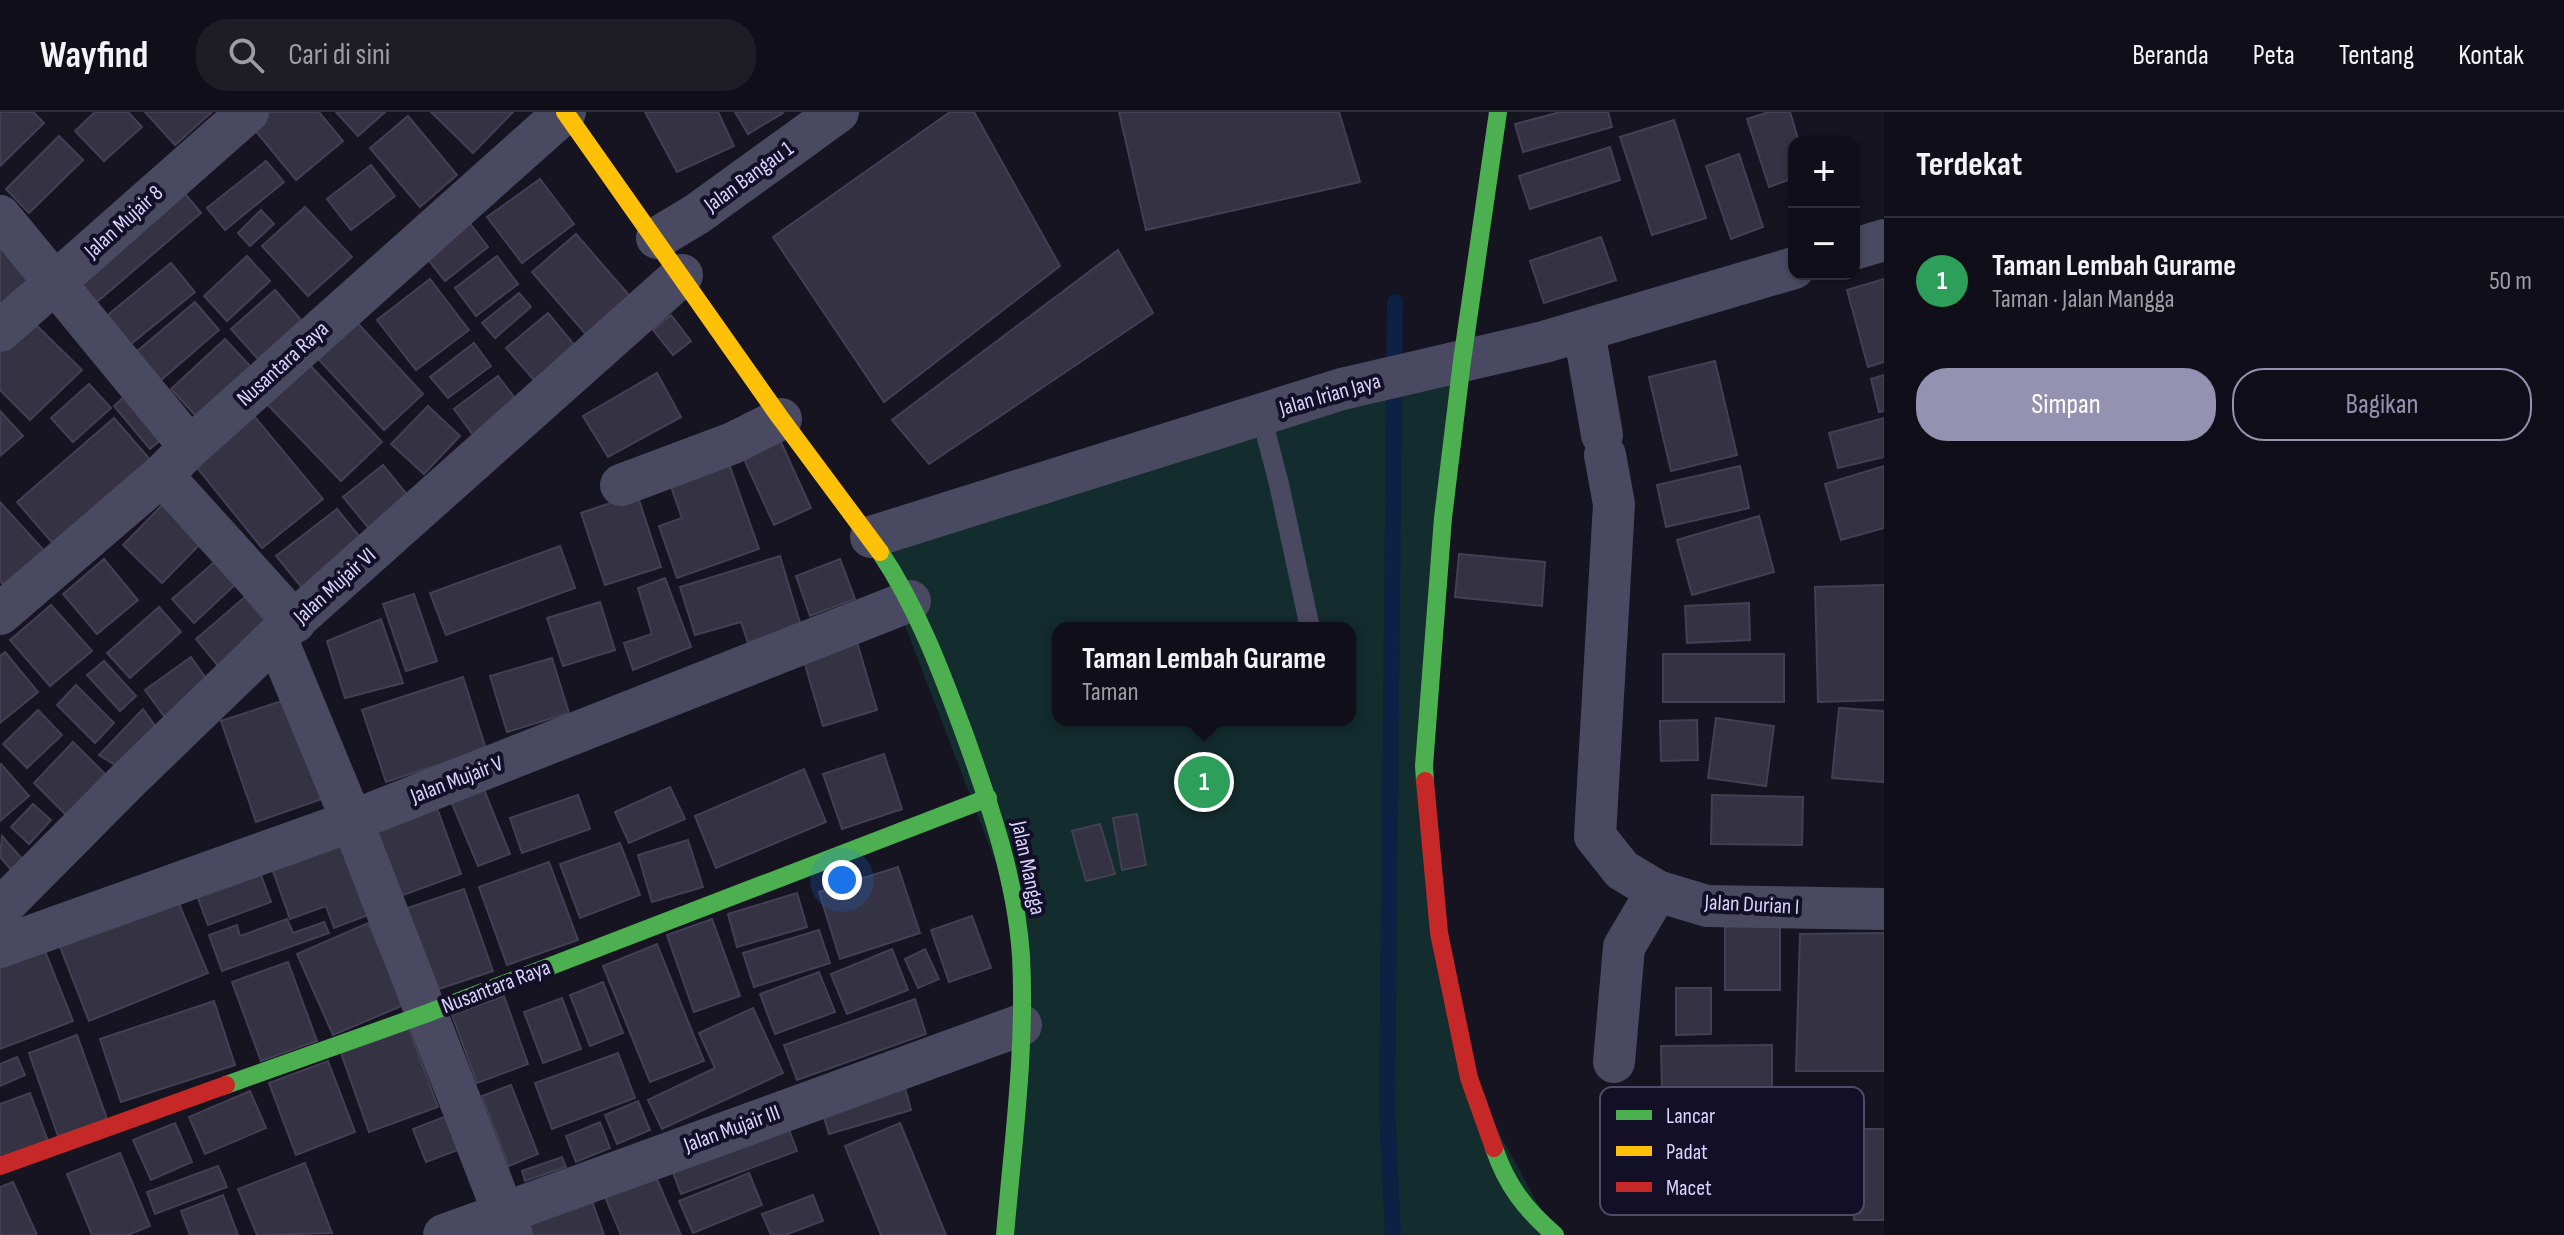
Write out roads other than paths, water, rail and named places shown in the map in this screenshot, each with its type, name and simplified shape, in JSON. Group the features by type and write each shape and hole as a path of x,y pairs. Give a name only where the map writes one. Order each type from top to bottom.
{"street":[{"name":"Jalan Mujair 8","path":"0,331 248,112"},
{"name":"Jalan Mangga","path":"565,112 657,238 781,419 871,537 910,601 934,652 988,798 1016,915 1021,1025 1005,1235"},
{"name":"Nusantara Raya","path":"0,614 176,461 565,112"},
{"name":"Jalan Bangau 1","path":"657,238 697,214 838,112"},
{"path":"1498,112 1443,518 1424,766 1439,933 1469,1078 1503,1175 1530,1214 1555,1235"},
{"path":"0,216 55,284 286,630 352,821 508,1223"},
{"path":"1860,247 1884,240"},
{"name":"Jalan Irian Jaya","path":"871,537 1342,389 1584,331 1788,270"},
{"name":"Jalan Mujair VI","path":"0,909 129,779 286,630 682,275"},
{"name":"Jalan Durian I","path":"1584,331 1614,504 1595,836 1622,870 1657,891 1707,906 1884,909"},
{"path":"621,485 733,443 781,419"},
{"name":"Jalan Mujair V","path":"0,947 352,821 910,601"},
{"name":"Nusantara Raya","path":"0,1166 428,1013 988,798"},
{"path":"1614,1062 1624,947 1657,891"},
{"name":"Jalan Mujair III","path":"444,1235 508,1223 1021,1025"}],"lane":[{"path":"1261,415 1309,622"}],"waterway":[{"path":"1393,1235 1387,1110 1395,302"}],"place":[{"name":"Taman Lembah Gurame","path":"1204,782"}]}
